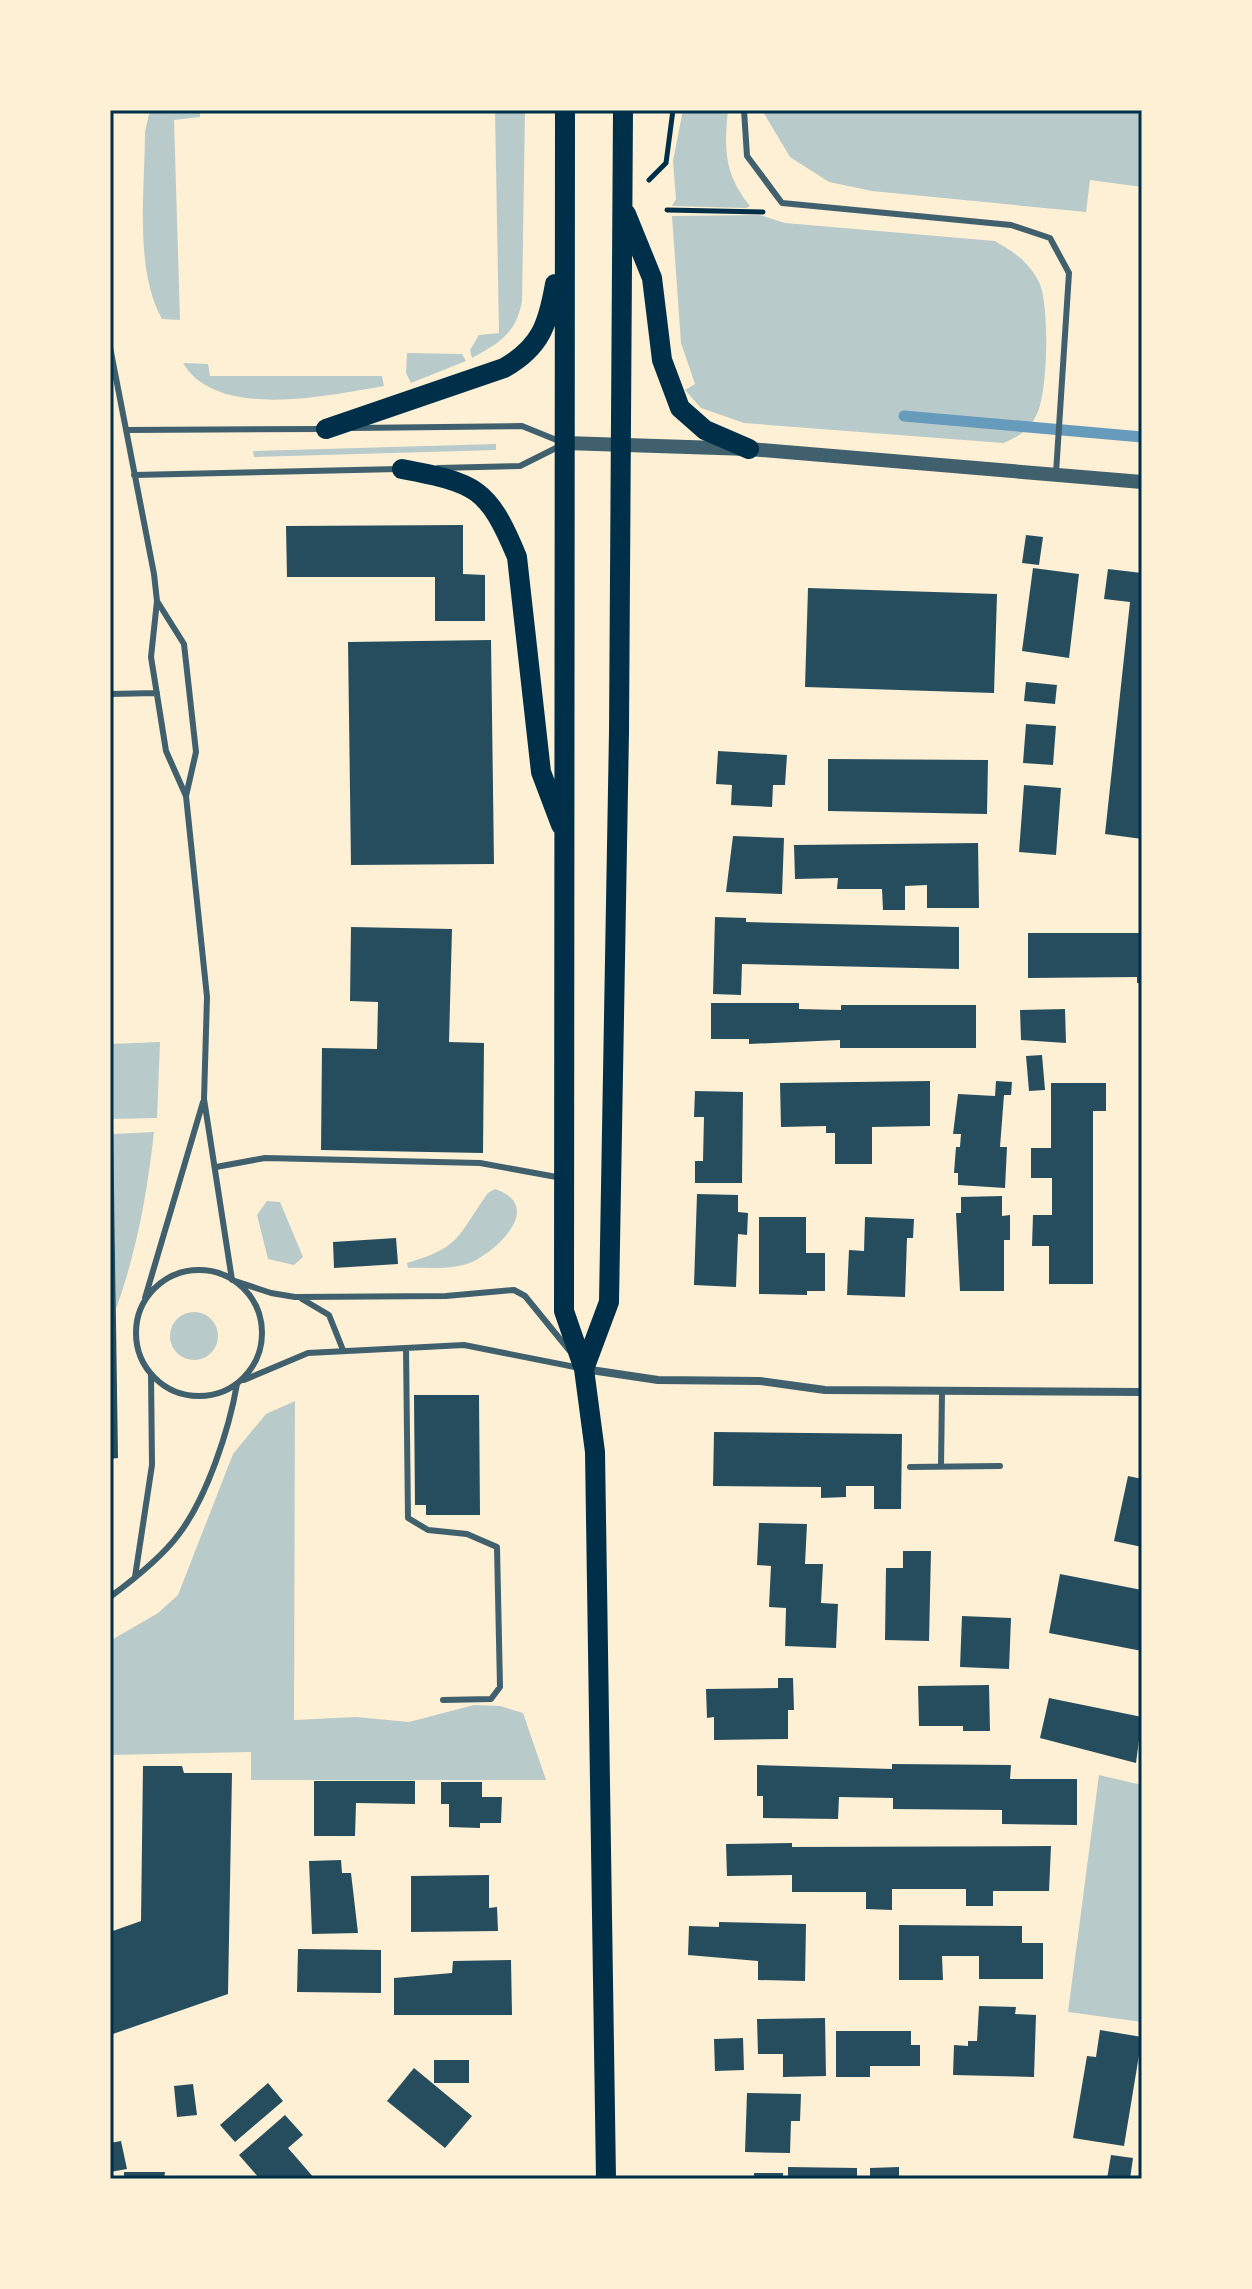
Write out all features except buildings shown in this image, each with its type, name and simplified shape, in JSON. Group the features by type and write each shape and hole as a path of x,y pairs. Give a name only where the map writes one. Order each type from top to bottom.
{"main road":[{"path":"565,110 567,840 564,1311 584,1369 595,1452 606,2179"},
{"path":"584,1369 609,1302 623,110"},
{"path":"623,206 652,278 662,360 680,408 705,430 749,449"},
{"path":"326,429 504,368 530,352 551,308 564,233"},
{"path":"402,469 435,475 480,491 504,526 517,557 541,772 567,840"}],"street":[{"path":"565,443 749,449 1142,482"},
{"path":"584,1369 658,1380 760,1381 825,1390 1142,1392"}],"lane":[{"path":"744,110 747,156 782,203 1011,225 1050,238 1069,273 1056,475"},
{"path":"110,347 157,601 151,657 166,751 186,796 207,997 204,1099 232,1280 250,1295 260,1316 263,1339 257,1361 240,1382 233,1410 199,1499 179,1535 110,1597"},
{"path":"126,430 522,426 565,443"},
{"path":"134,475 520,466 565,443"},
{"path":"157,601 184,644 196,752 186,796"},
{"path":"110,694 157,693"},
{"path":"204,1099 157,1267 140,1311 138,1349 151,1374 177,1393 208,1396 308,1353 343,1350 464,1345 584,1369"},
{"path":"216,1167 265,1158 480,1163 565,1178"},
{"path":"140,1311 147,1297 171,1277 202,1270 271,1293 299,1297 446,1296 514,1290 525,1296 584,1369"},
{"path":"299,1297 329,1315 343,1350"},
{"path":"406,1348 408,1518 428,1530 467,1534 497,1547 500,1687 491,1699 443,1700"},
{"path":"135,1577 152,1465 151,1374"},
{"path":"941,1466 942,1393"},
{"path":"910,1467 1000,1466"}],"path":[{"path":"660,169 666,163 673,110"},
{"path":"667,210 764,212 782,203"}],"shaded area":[{"path":"156,110 200,113 200,117 174,120 180,320 162,319 153,299 144,253 145,132 149,114"},
{"path":"495,110 525,110 522,301 511,330 472,358 470,350 479,335 499,333"},
{"path":"683,110 728,110 728,161 735,183 750,206 672,206 676,199 673,161"},
{"path":"762,110 1142,110 1142,187 1090,180 1086,212 872,191 829,182 790,157"},
{"path":"760,215 785,223 995,241 1015,254 1026,263 1039,282 1045,309 1043,390 1036,416 1030,425 1018,436 1003,443 744,423 701,408 685,390 695,384 681,343 672,216"},
{"path":"407,353 462,354 466,361 411,383 406,373"},
{"path":"183,363 208,364 210,376 382,376 384,386 306,398 247,398 221,392 199,381"},
{"path":"496,444 496,450 254,457 253,451"},
{"path":"160,1042 157,1118 110,1119 110,1044"},
{"path":"154,1132 140,1222 116,1309 113,1134"},
{"path":"495,1189 509,1196 516,1205 517,1215 497,1245 476,1260 460,1266 408,1268 407,1263 449,1245 488,1193"},
{"path":"267,1201 280,1202 303,1257 294,1265 268,1259 257,1215"},
{"path":"194,1312 211,1319 218,1336 211,1353 194,1360 177,1353 170,1336 177,1319"},
{"path":"295,1401 294,1720 356,1717 409,1722 474,1705 500,1706 523,1713 546,1780 251,1780 251,1752 110,1755 110,1641 158,1613 178,1595 233,1454 266,1414"},
{"path":"1099,1775 1142,1785 1142,2022 1068,2012"}],"waterway":[{"path":"904,416 1142,437"}]}
